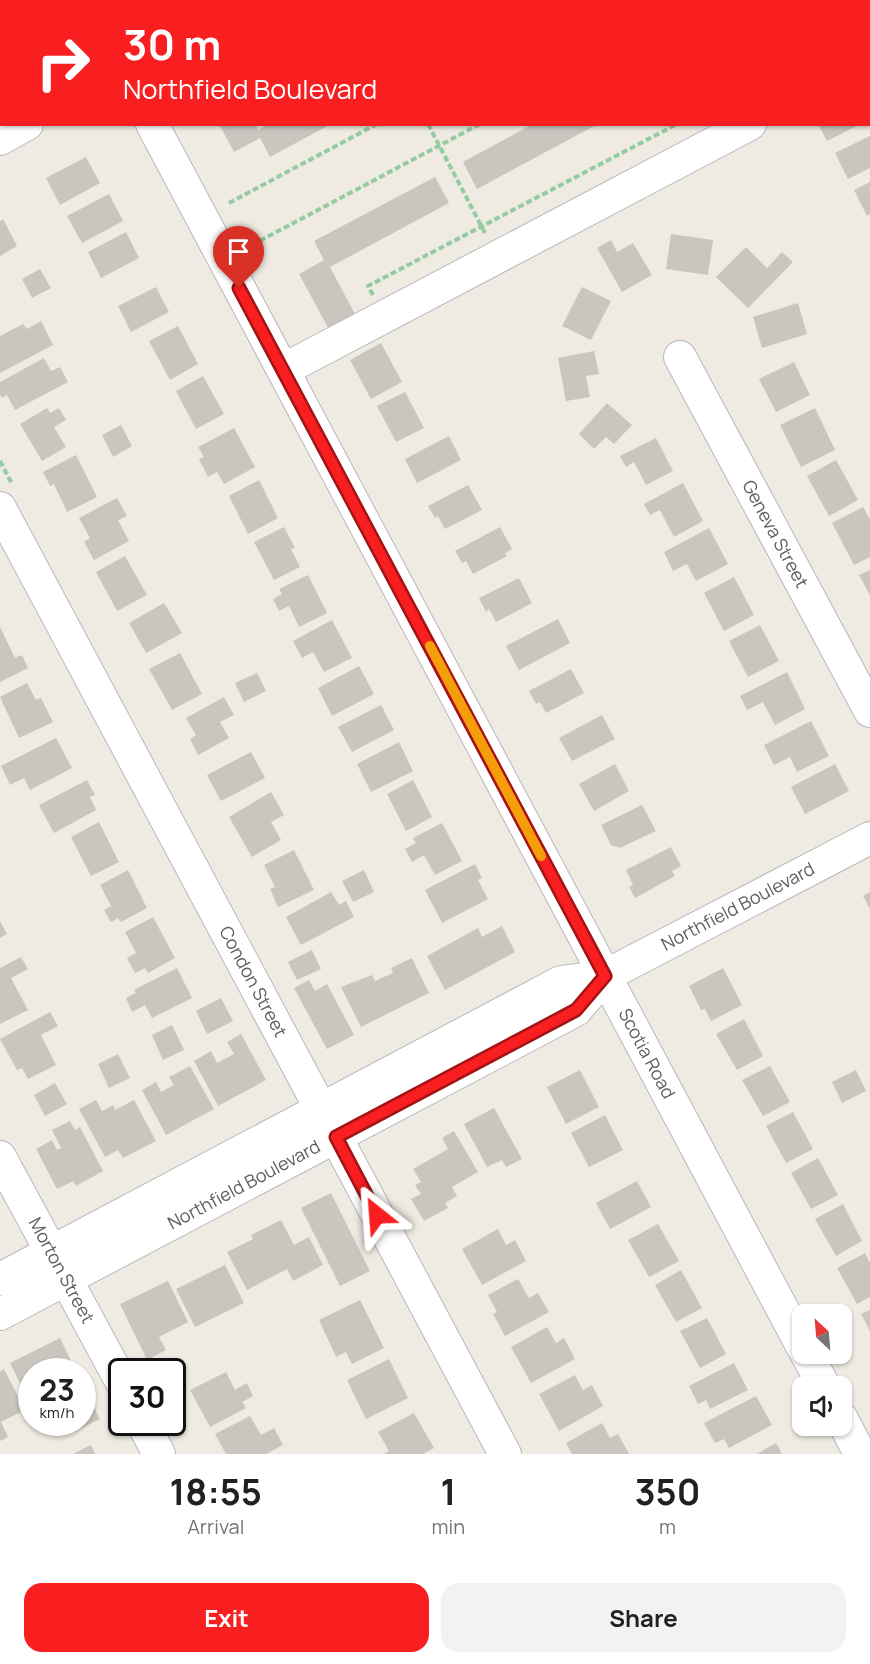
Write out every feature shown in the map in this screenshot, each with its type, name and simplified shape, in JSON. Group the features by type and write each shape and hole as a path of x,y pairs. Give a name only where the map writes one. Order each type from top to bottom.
{"street":[{"path":"0,139 23,126"},
{"name":"Scotia Road","path":"153,126 792,1327"},
{"path":"283,370 746,126"},
{"name":"Geneva Street","path":"680,357 870,711"},
{"name":"Condon Street","path":"0,508 505,1454"},
{"name":"Northfield Boulevard","path":"0,1279 561,982 605,976 870,838"},
{"name":"Northfield Boulevard","path":"0,1314 576,1010 605,976"},
{"name":"Morton Street","path":"0,1157 109,1358"},
{"path":"149,1436 159,1454"},
{"path":"851,1436 860,1454"}],"path":[{"path":"229,203 373,126"},
{"path":"429,126 498,257"},
{"path":"252,245 476,126"},
{"path":"384,317 368,286 673,126"}],"building":[{"path":"220,126 256,126 258,130 265,126 327,126 270,157 260,138 234,152"},
{"path":"529,126 594,126 477,189 463,162"},
{"path":"819,126 857,126 827,141"},
{"path":"870,136 870,168 848,179 835,153"},
{"path":"86,157 100,183 60,205 46,178"},
{"path":"435,177 449,203 330,267 358,320 332,335 299,274 324,260 314,241"},
{"path":"870,182 870,214 867,216 854,190"},
{"path":"109,194 123,221 82,243 67,216"},
{"path":"3,219 17,246 0,256 0,221"},
{"path":"126,232 139,258 101,278 88,252"},
{"path":"671,234 713,240 708,275 666,269"},
{"path":"611,240 617,252 633,243 652,275 622,292 597,248"},
{"path":"746,247 767,268 782,252 793,262 748,308 716,277"},
{"path":"40,269 51,288 32,298 22,279"},
{"path":"156,287 169,312 131,332 118,306"},
{"path":"582,287 611,301 591,340 562,326"},
{"path":"798,303 807,334 762,348 753,317"},
{"path":"41,321 53,345 0,373 0,336 23,324 27,329"},
{"path":"178,326 198,364 170,380 149,341"},
{"path":"381,343 402,382 371,399 350,360"},
{"path":"594,351 599,374 586,376 590,397 566,401 558,358"},
{"path":"44,358 51,371 60,367 68,382 15,410 7,395 2,398 0,395 0,382"},
{"path":"794,362 810,395 776,412 759,379"},
{"path":"203,376 224,414 196,429 176,391"},
{"path":"405,392 424,428 396,442 377,406"},
{"path":"607,403 632,425 614,444 606,437 594,449 579,434"},
{"path":"47,408 50,413 59,408 66,420 54,427 66,447 42,461 20,424"},
{"path":"815,408 835,450 801,467 780,425"},
{"path":"121,425 132,446 113,457 102,435"},
{"path":"234,428 255,467 224,484 217,472 208,477 199,459 204,457 198,447"},
{"path":"449,436 461,460 417,483 405,459"},
{"path":"656,438 673,471 646,485 634,462 626,467 620,456"},
{"path":"76,455 97,497 67,512 54,484 50,486 43,472"},
{"path":"836,460 858,500 829,516 807,476"},
{"path":"259,480 278,518 248,534 229,496"},
{"path":"683,483 703,521 674,537 660,510 650,515 644,504"},
{"path":"468,485 482,510 445,529 438,516 435,518 428,506"},
{"path":"117,498 127,516 118,520 129,541 94,560 84,542 90,538 79,518"},
{"path":"863,507 870,519 870,557 854,565 832,523"},
{"path":"284,527 295,548 291,549 300,567 274,580 254,542"},
{"path":"500,527 512,549 505,553 507,556 473,574 466,561 462,563 455,551"},
{"path":"709,528 728,564 696,581 687,564 673,571 664,552"},
{"path":"125,556 147,595 117,611 96,572"},
{"path":"870,570 870,595 859,575"},
{"path":"308,575 327,613 299,627 289,606 279,611 273,599 282,594 279,589"},
{"path":"734,577 754,615 724,631 704,593"},
{"path":"519,578 532,603 496,622 489,609 486,612 479,598"},
{"path":"164,603 182,633 146,653 129,623"},
{"path":"558,619 570,643 519,670 506,646"},
{"path":"332,620 352,658 324,672 313,652 302,658 293,641"},
{"path":"760,625 779,661 748,677 729,641"},
{"path":"0,627 15,658 22,655 28,668 0,682"},
{"path":"180,653 202,694 172,710 149,669"},
{"path":"359,666 374,694 332,716 318,688"},
{"path":"571,669 584,693 546,713 540,702 536,704 529,691"},
{"path":"787,672 805,709 775,725 763,702 747,710 740,696"},
{"path":"257,673 266,691 244,702 235,683"},
{"path":"27,683 36,700 41,698 53,722 19,738 0,697"},
{"path":"224,697 234,715 220,722 229,738 198,755 190,739 196,735 186,718"},
{"path":"381,705 394,730 352,752 338,727"},
{"path":"602,715 615,739 572,761 559,738"},
{"path":"811,721 829,756 797,772 790,757 774,765 764,745"},
{"path":"56,738 72,768 30,790 24,778 10,785 1,766"},
{"path":"399,742 413,771 371,792 357,764"},
{"path":"251,752 265,778 221,801 207,775"},
{"path":"615,764 629,791 594,811 579,784"},
{"path":"835,764 849,791 805,814 791,787"},
{"path":"87,780 95,795 90,797 96,810 54,833 39,805"},
{"path":"413,780 432,817 406,831 387,794"},
{"path":"271,792 284,815 271,822 281,840 252,857 229,817"},
{"path":"642,805 656,831 620,848 611,845 601,825"},
{"path":"99,822 119,862 91,876 71,837"},
{"path":"442,823 462,861 435,875 424,855 412,862 405,849 416,843 413,838"},
{"path":"671,847 681,866 672,871 675,876 635,898 629,887 633,885 626,870"},
{"path":"294,850 314,890 278,907 270,889 275,887 264,865"},
{"path":"475,864 482,878 478,880 488,899 442,923 425,890"},
{"path":"128,870 147,908 121,922 118,918 111,922 104,910 111,906 100,885"},
{"path":"364,870 374,892 353,902 342,881"},
{"path":"331,892 339,905 346,901 354,917 301,945 286,917"},
{"path":"870,892 870,909 863,896"},
{"path":"153,917 175,958 148,973 145,968 135,973 127,958 136,953 125,932"},
{"path":"0,921 7,934 0,938"},
{"path":"502,926 515,952 445,990 427,956 478,928 482,937"},
{"path":"312,950 321,969 297,980 288,962"},
{"path":"21,957 28,969 11,978 28,1010 0,1024 0,968"},
{"path":"412,958 429,993 361,1027 341,987 372,975 375,981 393,973 391,968"},
{"path":"177,968 192,998 152,1018 145,1005 132,1012 126,998 136,993 134,990"},
{"path":"723,968 742,1005 711,1021 705,1009 701,1010 689,986"},
{"path":"309,980 315,991 327,984 354,1035 327,1049 294,988"},
{"path":"221,998 233,1021 207,1034 196,1011"},
{"path":"50,1012 58,1026 41,1035 56,1065 28,1079 22,1068 17,1070 0,1039"},
{"path":"744,1019 763,1056 737,1070 716,1034"},
{"path":"172,1025 184,1050 163,1060 152,1035"},
{"path":"241,1034 266,1080 218,1106 194,1061 211,1051 217,1063 234,1054 227,1042"},
{"path":"118,1054 130,1078 109,1088 98,1064"},
{"path":"190,1066 214,1109 166,1135 142,1090 156,1082 161,1092 174,1085 169,1077"},
{"path":"770,1066 790,1102 763,1116 742,1080"},
{"path":"580,1070 599,1107 566,1124 547,1087"},
{"path":"856,1070 866,1091 842,1103 832,1082"},
{"path":"55,1083 67,1104 45,1116 34,1095"},
{"path":"96,1100 102,1111 113,1105 115,1110 134,1100 156,1141 123,1158 118,1150 105,1157 79,1109"},
{"path":"494,1108 522,1159 506,1167 502,1160 487,1167 464,1124"},
{"path":"793,1112 813,1149 786,1163 766,1126"},
{"path":"605,1115 623,1150 589,1167 571,1133"},
{"path":"70,1121 75,1130 80,1127 103,1171 76,1186 73,1181 57,1189 36,1149 52,1140 57,1150 61,1148 52,1130"},
{"path":"454,1131 478,1172 452,1187 457,1196 445,1203 448,1208 424,1221 411,1199 421,1194 415,1185 421,1182 413,1169 448,1149 442,1138"},
{"path":"818,1158 838,1195 811,1209 791,1173"},
{"path":"637,1181 651,1207 610,1229 596,1203"},
{"path":"331,1193 370,1271 340,1286 301,1208"},
{"path":"843,1204 862,1241 836,1256 815,1219"},
{"path":"281,1220 294,1245 309,1237 323,1265 293,1281 287,1269 247,1290 227,1252 253,1239 251,1235"},
{"path":"658,1224 679,1261 649,1277 628,1240"},
{"path":"498,1229 506,1245 515,1240 526,1261 482,1285 462,1249"},
{"path":"865,1253 870,1263 870,1297 857,1304 837,1268"},
{"path":"225,1265 244,1303 195,1327 176,1289"},
{"path":"681,1270 702,1308 676,1322 655,1285"},
{"path":"518,1279 529,1298 538,1293 549,1312 505,1336 493,1314 497,1312 488,1295"},
{"path":"168,1281 188,1322 159,1337 166,1350 146,1358 120,1304"},
{"path":"360,1300 384,1348 352,1364 346,1352 336,1357 319,1320"},
{"path":"870,1310 870,1331 861,1314"},
{"path":"707,1318 726,1354 700,1368 680,1331"},
{"path":"547,1327 556,1343 564,1338 575,1359 531,1383 511,1347"},
{"path":"60,1338 70,1358 20,1358"},
{"path":"18,1359 18,1379 10,1363"},
{"path":"389,1359 408,1398 366,1419 347,1380"},
{"path":"734,1363 748,1390 710,1409 706,1400 698,1404 689,1386"},
{"path":"4,1369 18,1396 18,1414 1,1422 8,1437 0,1441 0,1372"},
{"path":"226,1372 235,1390 247,1383 253,1396 242,1402 246,1408 210,1427 190,1390"},
{"path":"575,1375 583,1390 592,1385 603,1406 559,1431 539,1394"},
{"path":"756,1396 772,1425 729,1448 724,1439 715,1443 704,1423"},
{"path":"414,1413 434,1448 423,1454 384,1454 389,1451 378,1432"},
{"path":"250,1416 261,1435 274,1428 283,1445 266,1454 226,1454 215,1434"},
{"path":"602,1423 610,1438 618,1434 629,1454 572,1454 566,1443"},
{"path":"776,1443 782,1454 757,1454"},
{"path":"91,1445 95,1454 73,1454"}],"slow traffic":[{"path":"430,646 541,856"}],"route":[{"path":"239,288 605,976 576,1010 336,1137 377,1215"}]}
